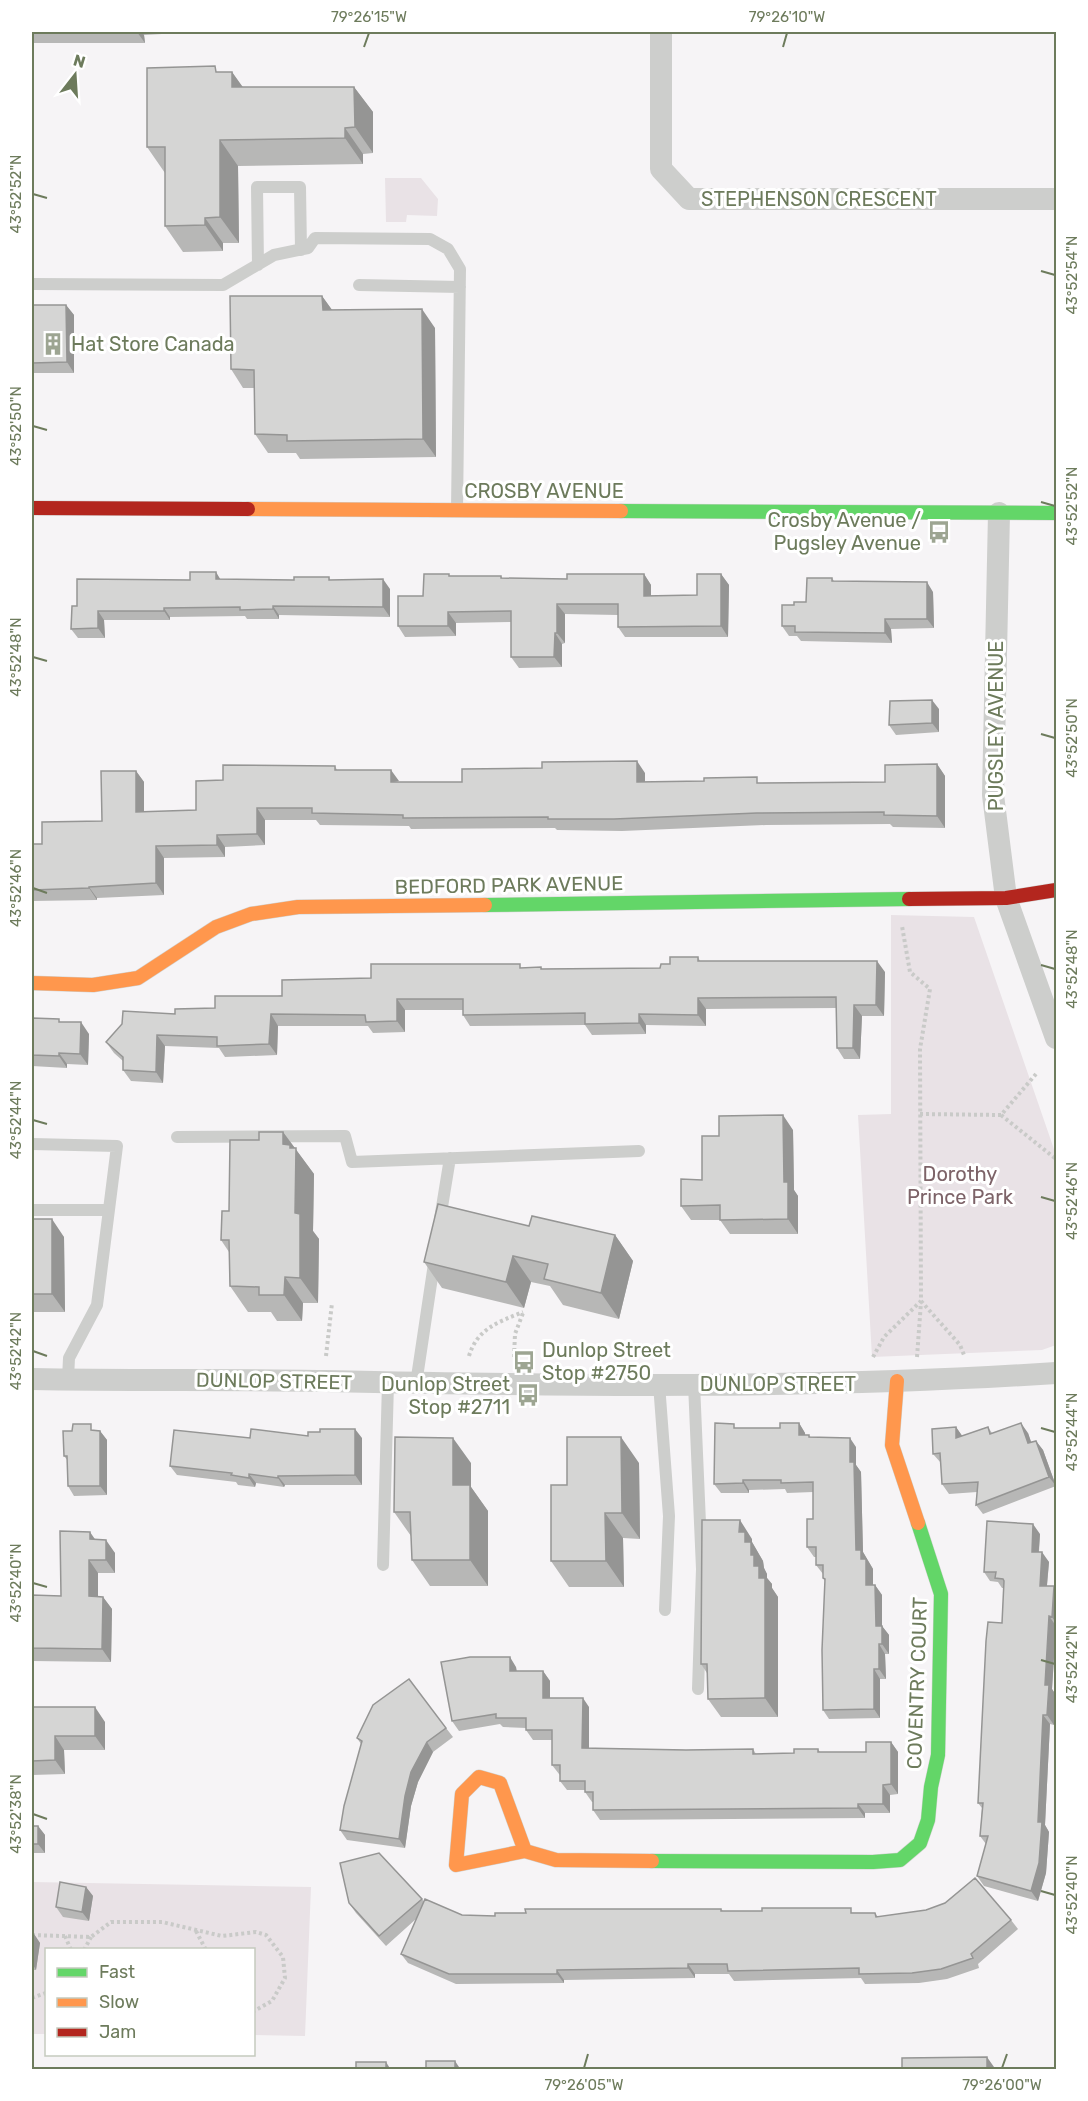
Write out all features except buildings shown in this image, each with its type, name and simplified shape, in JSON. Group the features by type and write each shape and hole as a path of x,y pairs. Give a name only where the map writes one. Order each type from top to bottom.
{"street":[{"name":"STEPHENSON CRESCENT","path":"661,32 661,169 689,199 1056,199"},
{"name":"CROSBY AVENUE","path":"32,508 1056,513"},
{"name":"PUGSLEY AVENUE","path":"999,513 993,795 1005,898 1056,1038"},
{"name":"BEDFORD PARK AVENUE","path":"32,983 93,985 138,978 216,927 251,914 298,907 1005,898 1056,891"},
{"name":"DUNLOP STREET","path":"32,1378 416,1384 694,1384 897,1382 1056,1373"},
{"name":"COVENTRY COURT","path":"525,1851 501,1783 479,1777 462,1794 456,1865 525,1851 556,1860 873,1862 900,1860 920,1843 928,1820 931,1787 938,1755 941,1594 892,1445 893,1407 897,1382"}],"lane":[{"path":"258,265 257,187 300,187 301,250"},
{"path":"32,284 223,285 274,255 308,248 315,238 430,239 447,249 460,269 457,510"},
{"path":"358,285 460,287"},
{"path":"177,1137 345,1136 352,1162 639,1151"},
{"path":"32,1144 117,1146 97,1305 69,1358 68,1379"},
{"path":"416,1384 450,1158"},
{"path":"32,1210 109,1210"},
{"path":"383,1565 388,1383"},
{"path":"659,1384 669,1516 665,1610"},
{"path":"694,1384 702,1569 698,1689"}],"path":[{"path":"897,899 910,972 930,989 920,1049 921,1301 917,1358"},
{"path":"1001,1115 1036,1074"},
{"path":"920,1114 1001,1115 1056,1159"},
{"path":"921,1301 960,1345 964,1355"},
{"path":"873,1357 884,1337 921,1301"},
{"path":"326,1356 333,1303"},
{"path":"469,1356 471,1347 483,1331 523,1312 515,1334 513,1357"},
{"path":"85,1948 91,1937 111,1922 162,1922 222,1936 256,1932 266,1935 283,1957 285,1978 272,2001 255,2010"},
{"path":"195,1930 205,1948"},
{"path":"32,1935 91,1937"},
{"path":"65,1936 70,1948"}],"green space":[{"path":"385,178 421,178 438,199 437,216 407,215 406,222 386,222"},
{"name":"Dorothy Prince Park","path":"891,915 974,917 1056,1155 1056,1345 1042,1350 872,1357 858,1115 891,1114"},
{"path":"32,1882 311,1887 305,2036 255,2035 255,1948 45,1948 45,2034 32,2034"}],"traffic: fast":[{"path":"621,511 1056,513"},
{"path":"485,905 909,899"},
{"path":"652,1861 873,1862 900,1860 920,1843 928,1820 931,1787 938,1755 941,1594 918,1523"}],"traffic: slow":[{"path":"248,509 621,511"},
{"path":"32,983 93,985 138,978 216,927 251,914 298,907 485,905"},
{"path":"897,1381 892,1445 918,1523"},
{"path":"525,1851 456,1865 462,1794 479,1777 500,1783 525,1851 556,1860 652,1861"}],"traffic: jam":[{"path":"32,508 248,509"},
{"path":"909,899 1006,898 1056,890"}],"place":[{"name":"Hat Store Canada","path":"53,344"},
{"name":"Crosby Avenue / Pugsley Avenue","path":"939,532"},
{"name":"Dunlop Street Stop #2750","path":"524,1362"},
{"name":"Dunlop Street Stop #2711","path":"528,1395"}]}
